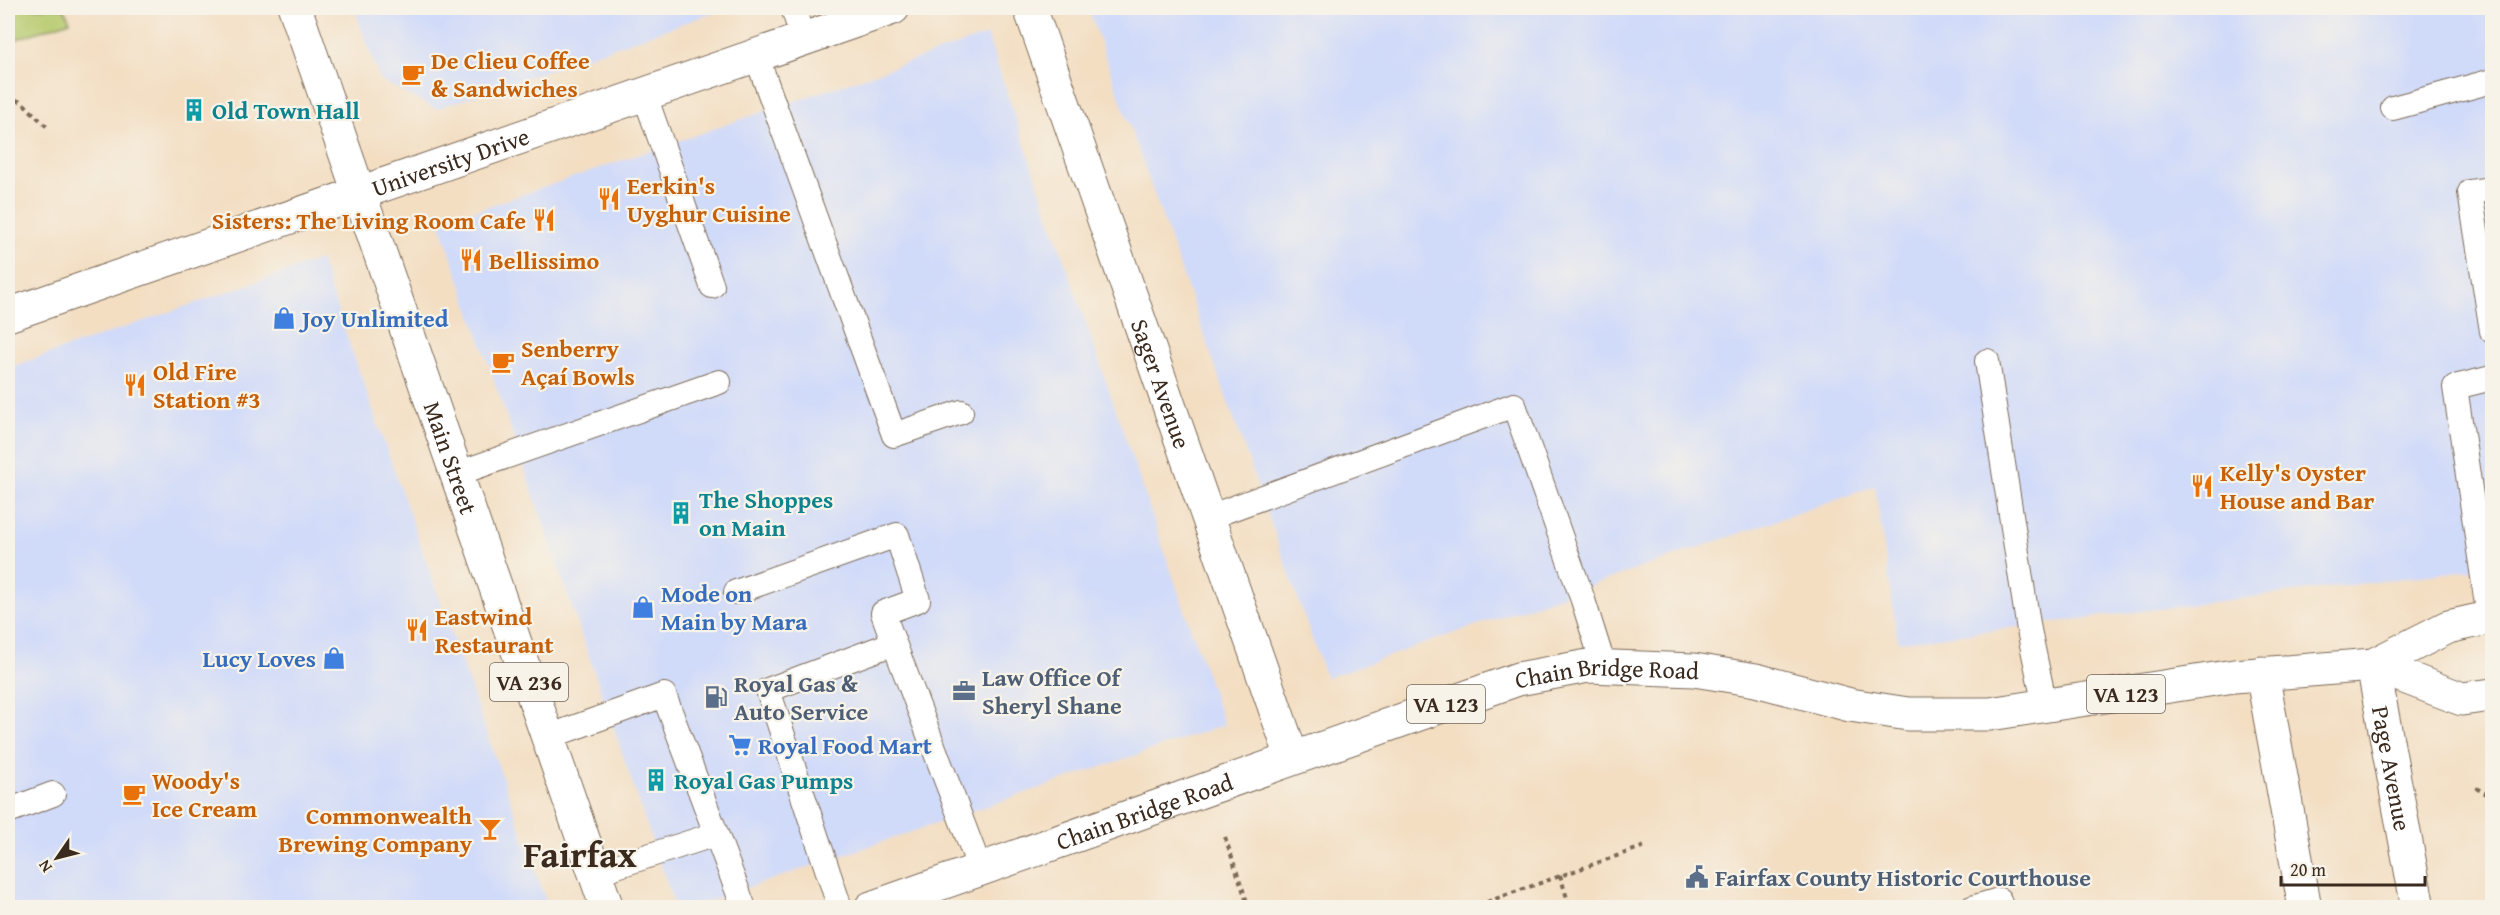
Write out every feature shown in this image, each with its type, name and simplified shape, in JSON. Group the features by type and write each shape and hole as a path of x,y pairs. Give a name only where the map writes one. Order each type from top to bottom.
{"main road":[{"name":"Main Street","path":"295,8 607,908"},
{"name":"University Drive","path":"8,315 357,191 893,8"},
{"name":"Sager Avenue","path":"1030,8 1292,758"},
{"name":"Chain Bridge Road","path":"871,908 1518,679 1588,666 1694,670 1756,680 1850,705 1908,714 1990,714 2262,673 2373,665 2448,627 2491,618"},
{"name":"Chain Bridge Road","path":"2373,665 2462,699 2493,695"},
{"name":"Page Avenue","path":"2373,665 2418,908"},
{"path":"2262,673 2305,908"}],"lane":[{"path":"793,8 803,39"},
{"path":"756,54 894,435 961,412"},
{"path":"2393,108 2493,81"},
{"path":"644,93 712,286"},
{"path":"2493,189 2470,192 2493,331"},
{"path":"1987,361 2029,630 2045,706"},
{"path":"2491,618 2455,387 2493,378"},
{"path":"456,474 718,382"},
{"path":"1209,517 1514,405 1583,600 1604,667"},
{"path":"736,592 897,535 918,600 883,613 980,869"},
{"path":"840,908 768,690 894,643"},
{"path":"548,737 664,695 744,908"},
{"path":"8,811 53,794"},
{"path":"595,873 716,834"},
{"path":"1972,908 1999,900 2001,908"}],"path":[{"path":"8,96 23,103 47,127"},
{"path":"2476,788 2493,797"},
{"path":"1225,837 1249,908"},
{"path":"1470,908 1645,846"},
{"path":"1560,875 1570,908"}],"shaded area":[{"path":"354,8 727,8 436,109 380,80"},
{"path":"1088,8 2492,8 2492,567 1898,642 1875,486 1326,678"},
{"path":"987,35 1224,725 692,907 675,907 440,223"},
{"path":"320,260 548,907 8,907 8,368"}],"green space":[{"path":"8,8 64,8 70,21 8,42"}],"place":[{"name":"De Clieu Coffee & Sandwiches","path":"413,74"},
{"name":"Old Town Hall","path":"194,110"},
{"name":"Eerkin's Uyghur Cuisine","path":"609,199"},
{"name":"Sisters: The Living Room Cafe","path":"544,220"},
{"name":"Bellissimo","path":"471,260"},
{"name":"Joy Unlimited","path":"284,318"},
{"name":"Senberry Açaí Bowls","path":"503,362"},
{"name":"Old Fire Station #3","path":"135,385"},
{"name":"Kelly's Oyster House and Bar","path":"2202,486"},
{"name":"The Shoppes on Main","path":"681,513"},
{"name":"Mode on Main by Mara","path":"643,607"},
{"name":"Eastwind Restaurant","path":"417,630"},
{"name":"Lucy Loves","path":"334,658"},
{"name":"Law Office Of Sheryl Shane","path":"964,691"},
{"name":"Royal Gas & Auto Service","path":"716,697"},
{"name":"Royal Food Mart","path":"740,745"},
{"name":"Royal Gas Pumps","path":"656,780"},
{"name":"Woody's Ice Cream","path":"134,794"},
{"name":"Commonwealth Brewing Company","path":"490,829"},
{"name":"Fairfax County Historic Courthouse","path":"1697,877"}],"district":[{"name":"Fairfax","path":"580,853"}]}
